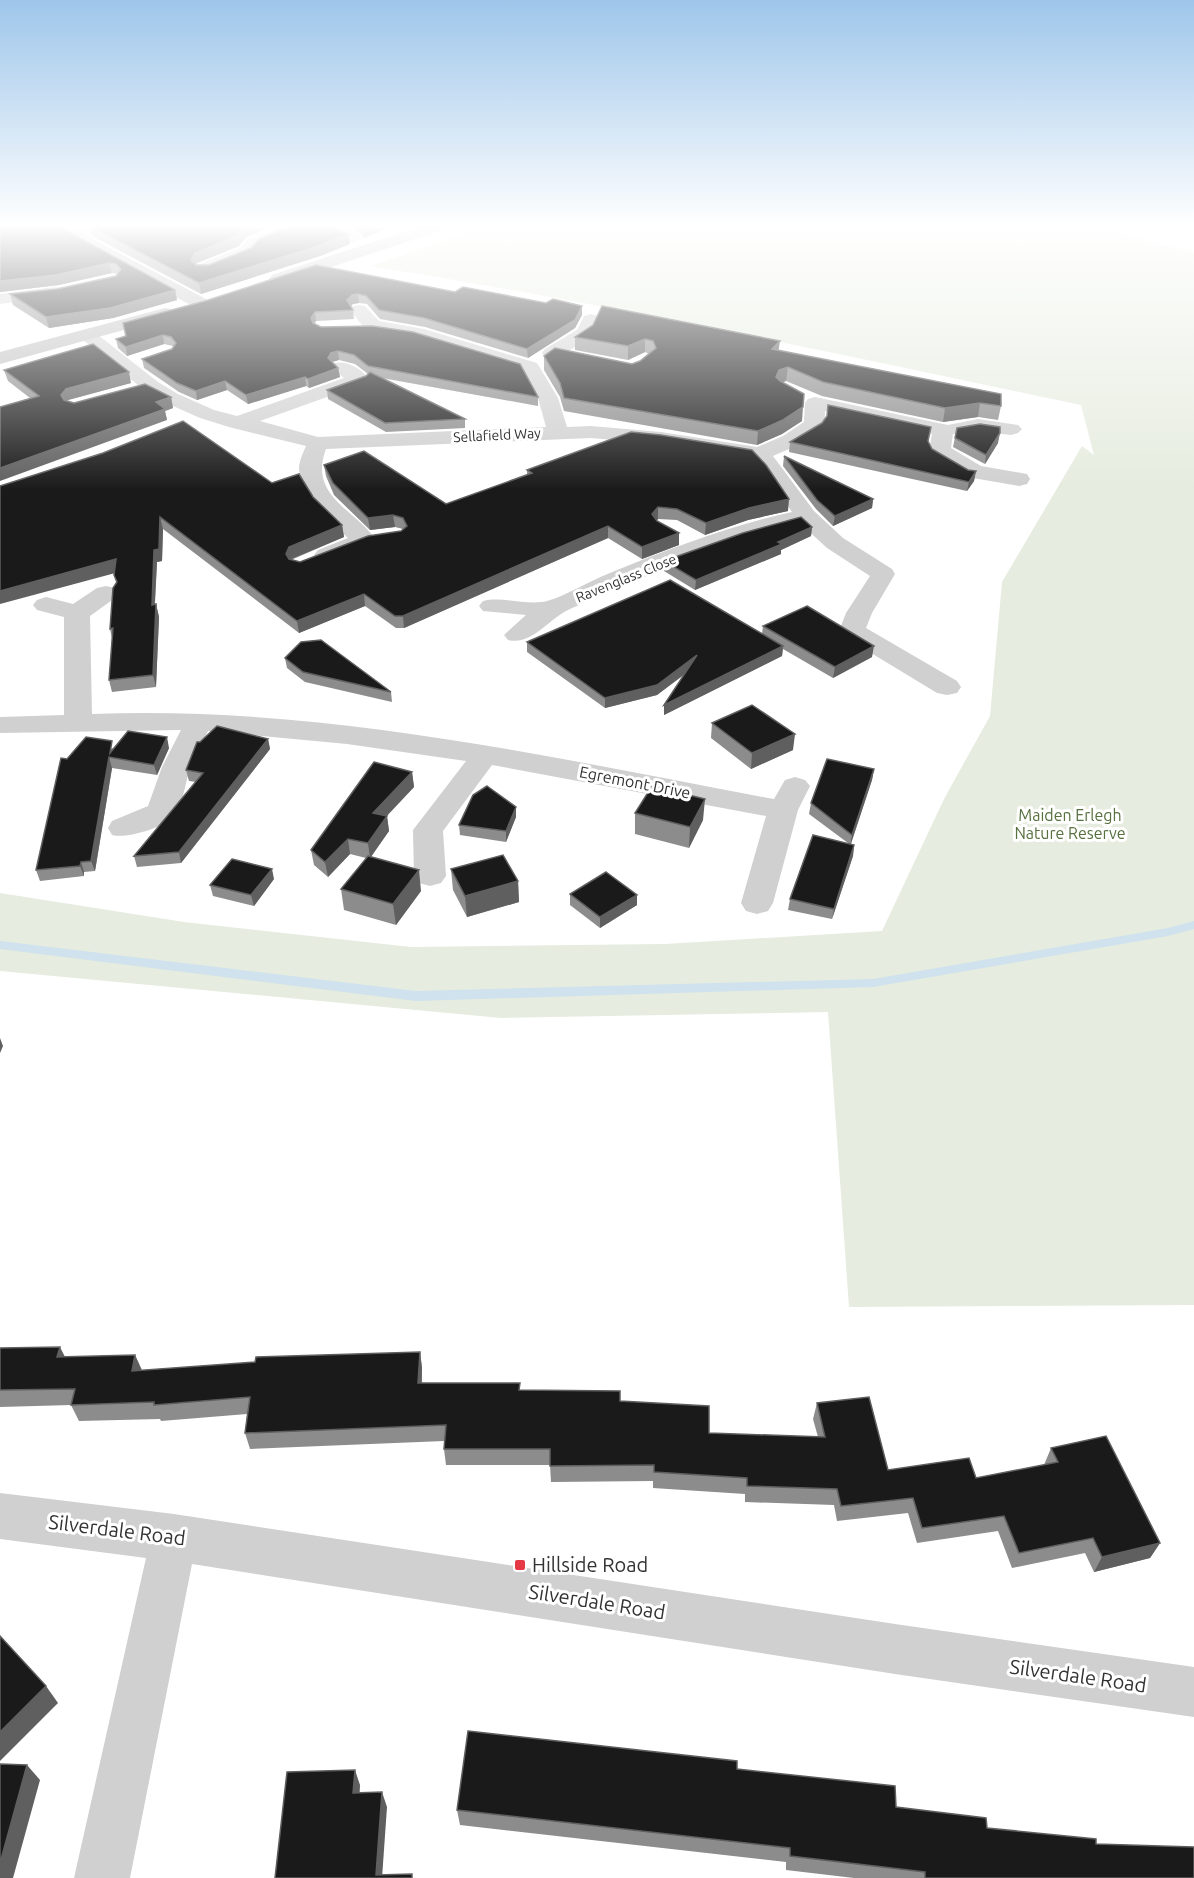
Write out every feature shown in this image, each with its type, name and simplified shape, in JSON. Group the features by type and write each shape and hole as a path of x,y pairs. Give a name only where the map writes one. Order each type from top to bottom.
{"street":[{"path":"0,358 157,315"},
{"path":"356,318 373,326 417,333 530,367 548,398 558,433"},
{"path":"530,367 584,333 591,320"},
{"name":"Sellafield Way","path":"86,335 134,362 141,389 236,423 318,443 591,432 661,438 759,454"},
{"path":"552,353 574,358"},
{"path":"236,423 359,379 341,367"},
{"path":"947,687 852,631 859,613 884,574 835,543 806,516 775,471 759,454 791,441 814,424 806,398 943,430 978,425 1011,429"},
{"path":"185,423 207,414"},
{"path":"943,430 940,451 975,472 1019,479"},
{"path":"302,565 374,539 335,513 311,482 309,467 318,443"},
{"name":"Ravenglass Close","path":"517,635 549,609 617,579 757,527 806,516"},
{"name":"Ravenglass Close","path":"675,531 704,546"},
{"path":"46,605 77,613 106,593"},
{"name":"Ravenglass Close","path":"492,606 549,609"},
{"path":"77,613 78,721"},
{"name":"Egremont Drive","path":"0,725 78,721 199,722 304,731 486,754 789,798 757,903"},
{"path":"123,828 172,818 176,767 199,722"},
{"path":"430,876 428,830 486,754"},
{"name":"Silverdale Road","path":"0,1516 174,1537 1047,1672 1194,1692"},
{"path":"102,1878 174,1537"}],"green space":[{"name":"Maiden Erlegh Nature Reserve","path":"646,315 1194,315 1194,1305 849,1307 828,1012 501,1018 0,971 0,893 184,922 411,947 665,944 882,931 944,799 990,716 1002,582 1082,446 1094,455 1081,405"}],"building":[{"path":"42,315 63,315 46,317"},
{"path":"154,315 313,315 311,318 313,323 321,327 372,326 413,332 520,364 538,397 368,366 354,355 338,351 331,353 328,358 338,368 308,379 305,377 246,395 225,381 196,391 177,383 142,359 172,349 176,343 171,337 163,335 126,347 116,339 126,336 123,323"},
{"path":"405,315 578,315 575,320 527,349 424,318"},
{"path":"598,315 646,315 780,341 772,349 1001,394 1001,406 980,403 945,408 823,382 788,367 779,370 776,377 804,394 803,407 783,420 758,431 564,398 560,383 544,356 555,348 632,364 640,361 656,348 653,341 645,339 628,346 575,337 593,325"},
{"path":"93,344 129,372 66,389 61,395 64,400 74,403 145,384 171,397 156,402 165,409 0,468 0,407 39,396 4,370"},
{"path":"370,372 465,419 385,423 327,390 366,376"},
{"path":"828,405 931,427 928,441 932,449 968,470 976,471 969,482 790,442 822,423 827,416"},
{"path":"183,421 272,483 299,474 313,497 342,525 289,547 286,554 289,559 300,562 368,536 401,531 407,526 403,518 393,515 368,518 333,483 324,465 364,451 446,504 532,473 527,470 631,432 661,435 752,450 766,465 789,499 749,508 706,523 677,509 658,507 652,514 657,521 679,533 642,547 608,526 403,616 395,616 364,594 297,621 160,517 159,549 154,550 152,605 156,604 153,675 109,680 113,588 117,582 114,575 116,559 0,591 0,486 103,453"},
{"path":"980,424 1000,427 1000,433 986,455 955,438 957,428"},
{"path":"784,456 873,499 835,516 817,500"},
{"path":"801,517 812,527 778,542 782,544 696,580 664,561 743,533"},
{"path":"670,580 783,646 664,705 697,655 657,685 605,698 527,642"},
{"path":"807,606 874,646 835,667 763,626"},
{"path":"321,640 391,692 303,672 285,658 301,642"},
{"path":"752,705 795,734 752,753 712,723"},
{"path":"217,726 268,739 179,852 134,856 203,773 186,770 197,742 200,742"},
{"path":"128,731 167,737 154,765 109,757 91,861 81,862 80,866 36,870 61,758 67,759 86,737 112,741 110,753"},
{"path":"827,759 874,769 852,835 811,803"},
{"path":"374,762 412,772 373,813 387,816 368,843 348,839 325,862 311,850"},
{"path":"487,786 516,807 506,831 459,825 473,795"},
{"path":"652,786 705,799 690,827 635,813"},
{"path":"813,835 854,845 834,909 790,899"},
{"path":"503,855 518,881 465,896 451,869"},
{"path":"368,856 419,870 393,904 341,889"},
{"path":"232,859 272,869 251,895 210,885"},
{"path":"606,872 637,895 600,917 570,894"},
{"path":"60,1347 57,1357 135,1355 132,1371 255,1362 256,1357 420,1352 418,1383 520,1383 519,1390 620,1391 620,1401 709,1406 709,1433 825,1437 817,1403 869,1397 888,1470 969,1458 976,1478 1058,1462 1051,1448 1106,1436 1160,1543 1102,1557 1093,1538 1019,1553 1004,1516 922,1528 913,1498 841,1506 837,1489 747,1486 747,1478 654,1472 654,1465 550,1466 550,1449 444,1449 446,1425 245,1433 250,1397 154,1405 154,1402 71,1405 75,1389 0,1390 0,1348"},
{"path":"0,1636 46,1686 0,1732"},
{"path":"468,1731 737,1761 737,1769 895,1786 896,1807 986,1818 987,1828 1096,1839 1096,1844 1194,1847 1194,1878 925,1878 925,1872 790,1856 790,1848 457,1810"},
{"path":"0,1764 27,1765 0,1863"},
{"path":"355,1770 353,1793 382,1792 376,1875 412,1874 412,1878 275,1878 287,1772"}],"waterway":[{"path":"0,945 416,996 873,983 1168,932 1194,925"}],"place":[{"name":"Hillside Road","path":"520,1565"}]}
